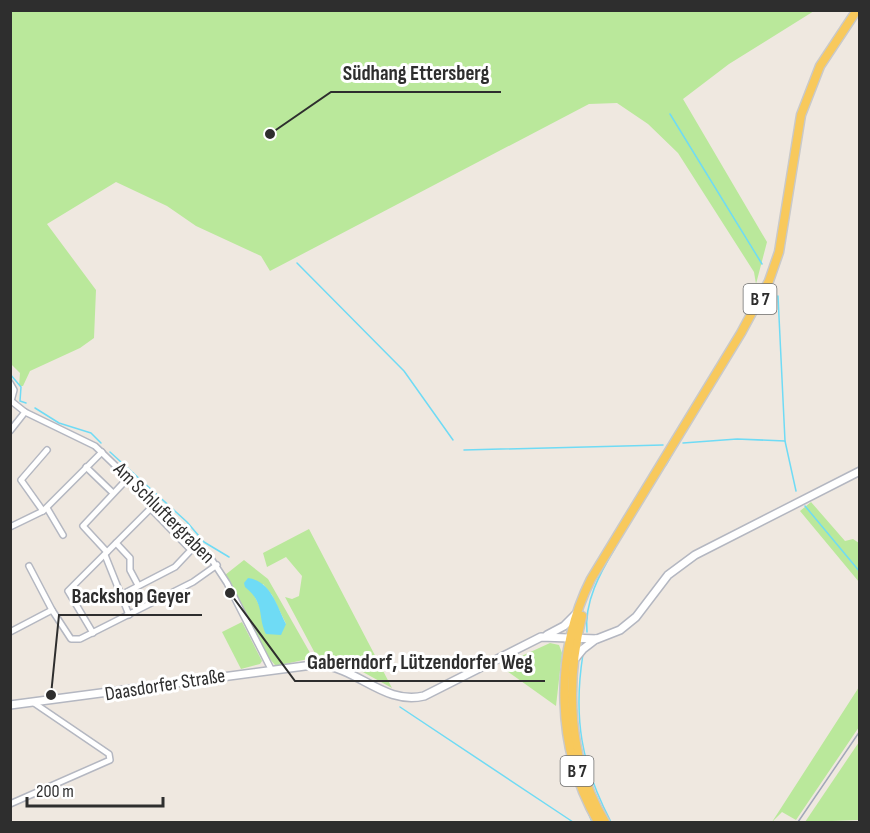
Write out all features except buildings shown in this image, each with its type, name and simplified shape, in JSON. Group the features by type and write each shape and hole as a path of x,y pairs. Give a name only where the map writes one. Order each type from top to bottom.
{"main road":[{"name":"B 7","path":"598,822 577,774 566,717 564,682 578,612 587,586 753,313 769,281 779,252 801,115 820,66 857,10"},
{"name":"B 7","path":"600,565 574,638 571,692 575,738 590,792 605,822"}],"street":[{"name":"Am Schluftergraben","path":"10,383 15,390 11,401 25,412 88,442 102,452 129,477 153,506 217,565 271,669"},
{"path":"10,431 25,412"},
{"path":"47,450 21,480 45,509 63,536"},
{"path":"10,527 45,509 102,452"},
{"path":"86,467 113,493"},
{"path":"573,663 583,649 597,639 612,634 627,625 660,584 695,555 860,471"},
{"path":"129,477 83,526 106,553 119,596 129,615"},
{"path":"93,633 68,591 153,506 191,550 175,567 119,596"},
{"path":"116,543 130,558 130,570 138,585"},
{"path":"29,566 68,636 75,640 193,582 217,565"},
{"path":"10,632 52,610"},
{"name":"Daasdorfer Straße","path":"10,705 320,664 352,672 394,696 416,697 433,692 568,624 578,612"},
{"path":"545,636 597,639"},
{"path":"10,804 105,764 111,757 34,703"}],"green space":[{"path":"10,11 814,11 729,64 683,99 767,242 756,284 754,272 678,153 648,124 617,103 589,104 270,271 261,256 196,226 167,206 116,182 47,224 96,290 94,338 80,348 30,371 23,386 19,386 20,373 10,363"},
{"path":"811,502 845,541 853,539 859,543 859,582 800,511"},
{"path":"309,529 392,688 341,660 317,657 285,597 292,599 299,596 302,576 286,557 267,567 263,553"},
{"path":"244,560 268,579 313,658 275,665 268,657 225,575","holes":["263,584 272,595 286,624 264,628 262,611 253,593"]},
{"path":"242,622 262,661 260,664 241,669 222,632"},
{"path":"550,643 559,645 562,653 556,706 500,666"},
{"path":"859,687 859,727 796,820 782,812 772,822"},
{"path":"859,742 859,820 805,822"}],"water":[{"path":"248,578 262,584 272,595 286,624 281,635 266,634 256,599 245,587 244,583"}],"waterway":[{"path":"670,114 762,264"},
{"path":"297,263 404,371 453,440"},
{"path":"778,296 785,441"},
{"path":"10,374 21,387 20,401 26,403"},
{"path":"35,408 59,423 91,433 101,443"},
{"path":"683,443 737,439 785,441 796,491"},
{"path":"464,450 663,445"},
{"path":"110,452 187,522 204,542 229,557"},
{"path":"666,465 670,458"},
{"path":"805,506 860,572"},
{"path":"587,632 591,599 615,548"},
{"path":"562,665 563,651"},
{"path":"583,654 579,699 582,740 593,781 611,822"},
{"path":"561,676 561,698"},
{"path":"400,707 573,822"},
{"path":"586,807 592,822"}],"railway":[{"path":"798,822 860,731"}],"place":[{"name":"Südhang Ettersberg","path":"270,134"},
{"name":"Gaberndorf, Lützendorfer Weg","path":"230,593"},
{"name":"Backshop Geyer","path":"51,695"}]}
